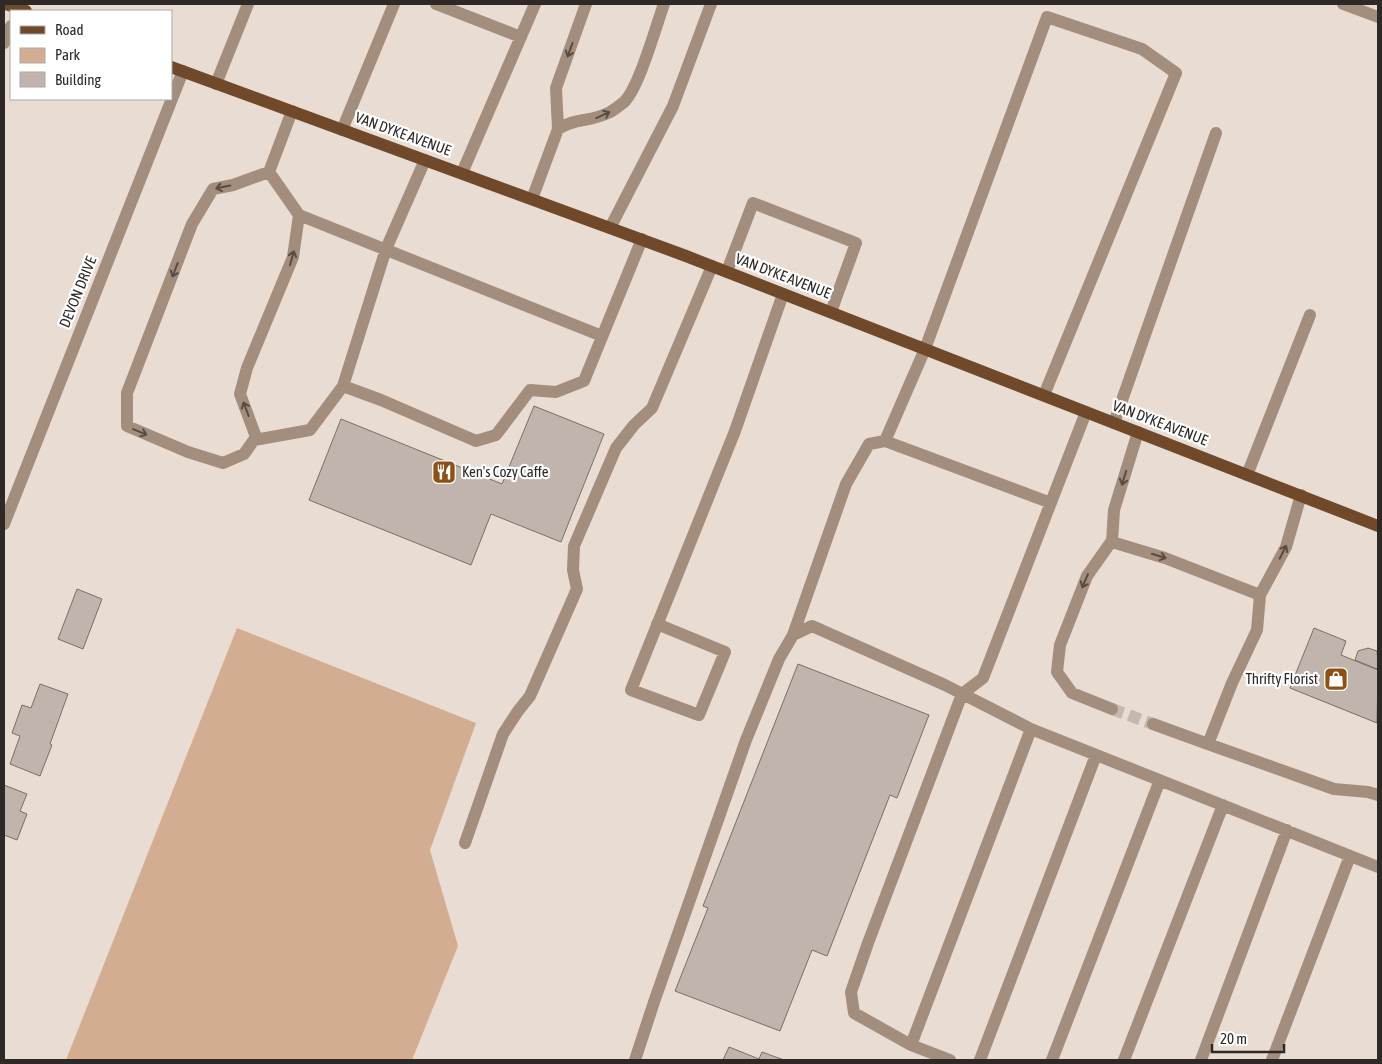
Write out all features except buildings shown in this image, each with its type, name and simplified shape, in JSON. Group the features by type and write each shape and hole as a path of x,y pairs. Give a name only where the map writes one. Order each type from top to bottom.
{"main road":[{"path":"6,4 21,10"},
{"name":"VAN DYKE AVENUE","path":"177,69 642,239 1378,526"}],"street":[{"path":"216,84 248,4"},
{"path":"342,130 394,4"},
{"path":"436,4 521,37"},
{"path":"462,174 535,4"},
{"path":"532,199 558,129 556,88 586,4"},
{"path":"558,129 569,122 597,118 625,102 638,77 664,4"},
{"path":"610,228 673,106 711,4"},
{"path":"1343,4 1378,17"},
{"path":"885,441 925,349 1047,17 1142,48 1176,73 1044,395"},
{"path":"4,43 10,28"},
{"name":"DEVON DRIVE","path":"172,82 177,69"},
{"name":"DEVON DRIVE","path":"4,524 165,100"},
{"path":"292,112 269,172 233,185 213,189 192,224 127,393 126,426 188,452 223,463 244,454 256,437 240,394 247,368 293,257 299,215"},
{"path":"1114,423 1216,133"},
{"path":"254,440 310,430 343,386 386,249 425,160"},
{"path":"269,172 299,215 602,336"},
{"path":"727,272 753,203 856,243 831,312"},
{"path":"343,386 476,441 496,435 530,390 556,392 584,381 642,239"},
{"path":"465,844 503,734 530,696 577,589 573,570 574,546 616,448 634,425 652,408 712,266"},
{"path":"657,624 725,652 699,715 631,690 657,624 735,431 783,294"},
{"path":"1247,475 1310,315"},
{"path":"950,1060 911,1045 854,1013 851,992 962,694 983,678 1086,412"},
{"path":"1112,709 1072,692 1057,672 1060,645 1086,576 1112,542 1114,510 1138,432"},
{"path":"635,1060 746,740 780,658 793,635 846,484 869,444 885,441 1051,504"},
{"path":"1208,744 1232,683 1257,630 1260,595 1286,547 1301,495"},
{"path":"1112,542 1164,558 1260,595"},
{"path":"793,635 812,626 962,694 1031,729 1378,867"},
{"path":"1153,724 1334,790 1368,792 1378,795"},
{"path":"911,1045 1031,729"},
{"path":"980,1060 1096,755"},
{"path":"1052,1060 1160,780"},
{"path":"1124,1060 1223,805"},
{"path":"1201,1060 1287,830"},
{"path":"1272,1060 1350,856"}],"green space":[{"path":"237,628 476,723 430,850 458,946 412,1060 66,1060"}],"tunnel":[{"path":"1112,709 1153,724"}],"place":[{"name":"Ken's Cozy Caffe","path":"444,472"},
{"name":"Thrifty Florist","path":"1336,679"}]}
